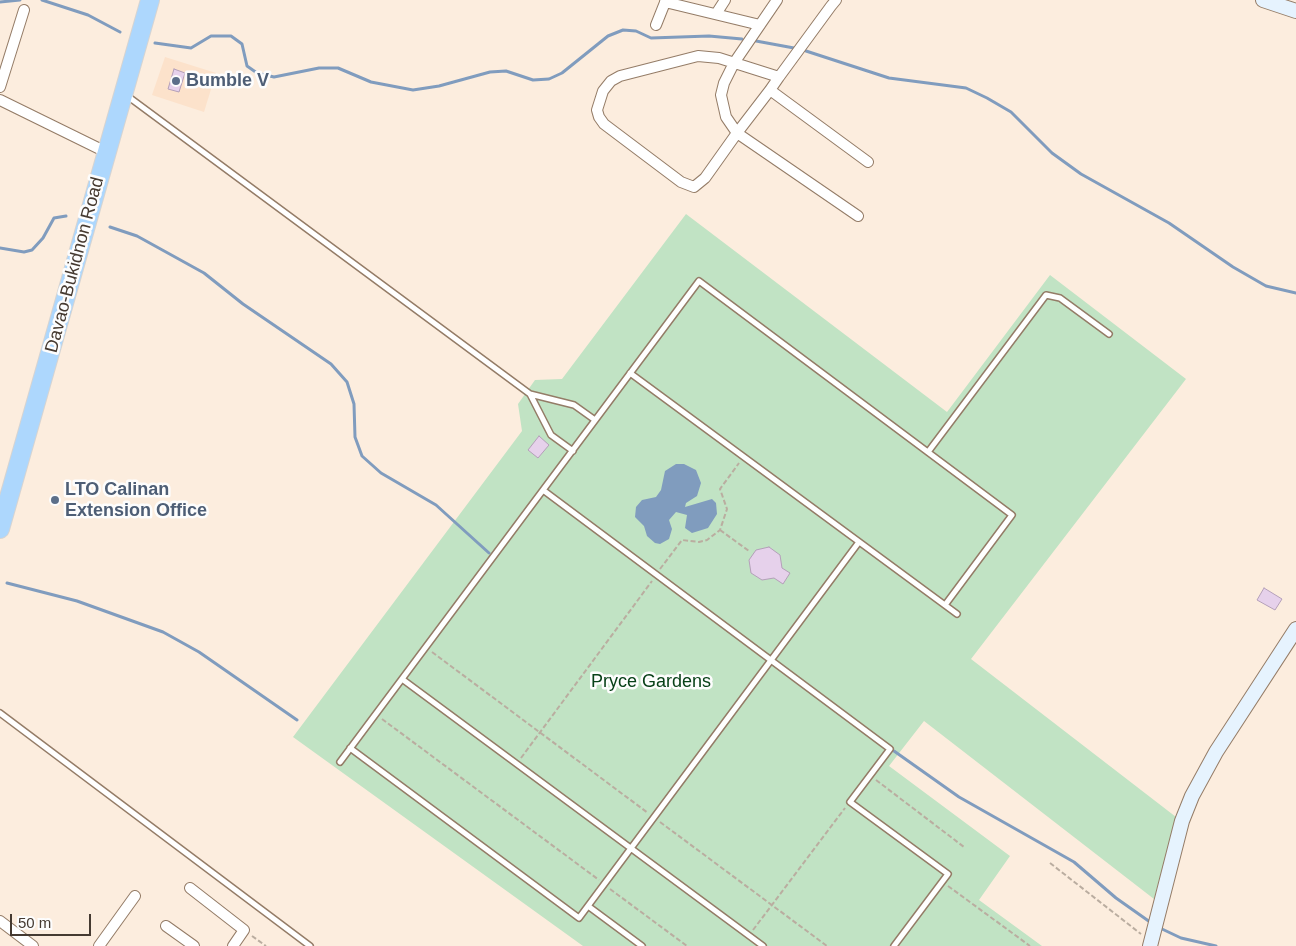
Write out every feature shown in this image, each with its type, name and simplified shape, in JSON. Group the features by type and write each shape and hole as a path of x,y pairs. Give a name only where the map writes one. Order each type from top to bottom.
{"highway":[{"name":"Davao-Bukidnon Road","path":"0,529 150,0"}],"street":[{"path":"716,14 725,0"},
{"path":"777,0 734,63 724,83 721,95 726,116 737,133 858,216"},
{"path":"780,77 708,56 698,56 638,70 611,82 603,92 598,110 599,117 604,124 681,182 694,187 705,178 737,133 780,77 836,0"},
{"path":"1263,0 1296,11"},
{"path":"656,25 666,1 760,25"},
{"path":"0,87 24,10"},
{"path":"770,90 868,162"},
{"path":"0,100 106,152"},
{"path":"1150,944 1182,821 1192,796 1216,752 1296,629"},
{"path":"190,888 244,930 233,946"},
{"path":"99,946 135,896"},
{"path":"0,921 33,946"},
{"path":"166,926 194,946"}],"lane":[{"path":"124,93 530,394 574,405 595,420"},
{"path":"340,762 699,281 1012,515 945,605"},
{"path":"928,452 1046,295 1060,298 1109,334"},
{"path":"630,373 957,614"},
{"path":"530,394 551,435 573,451"},
{"path":"543,490 890,749 850,802 948,874 894,946"},
{"path":"350,748 580,918 859,542"},
{"path":"402,679 763,946"},
{"path":"0,713 310,946"},
{"path":"588,906 642,946"}],"path":[{"path":"516,763 682,540 698,542 707,540 720,530 727,509 720,489 744,457"},
{"path":"720,530 749,551"},
{"path":"426,648 827,946"},
{"path":"376,714 687,946"},
{"path":"870,776 964,847"},
{"path":"749,936 850,802"},
{"path":"1050,863 1150,944"},
{"path":"942,881 1030,946"},
{"path":"244,930 266,946"}],"shaded area":[{"path":"165,57 216,73 204,112 152,95"}],"green space":[{"name":"Pryce Gardens","path":"686,214 947,412 1050,275 1186,379 971,659 1176,817 1154,899 924,721 889,766 1010,856 979,900 1042,946 583,946 293,737 522,431 518,404 535,380 562,379"}],"water":[{"path":"676,464 684,464 696,470 701,483 697,496 686,503 685,507 712,499 716,503 717,514 708,528 692,533 685,528 687,515 676,512 669,520 672,529 669,539 660,544 655,543 647,536 644,526 635,517 636,507 642,500 656,497 661,490 665,471"}],"building":[{"name":"Bumble V","path":"174,69 185,73 179,92 168,89"},
{"path":"539,436 549,445 538,458 528,450"},
{"path":"769,547 780,555 782,568 790,573 783,584 774,578 762,580 751,573 749,560 756,550"},
{"path":"1264,588 1282,599 1275,610 1257,600"}],"waterway":[{"path":"0,2 20,0"},
{"path":"42,0 88,15 120,32"},
{"path":"155,43 191,48 211,36 231,36 242,44 247,66 257,73 274,77 319,68 338,68 371,82 413,90 439,86 490,72 506,71 533,80 549,79 562,73 608,36 623,30 636,31 651,38 709,36 742,39"},
{"path":"756,41 794,48"},
{"path":"806,51 889,78 966,88 987,98 1011,112 1052,153 1081,174 1169,223 1233,267 1266,286 1296,293"},
{"path":"0,248 24,252 32,250 43,238 54,218 66,216"},
{"path":"110,227 137,236 204,273 243,304 331,364 347,382 354,404 355,437 362,456 381,473 436,505 489,553"},
{"path":"7,583 77,601 163,632 199,652 297,720"},
{"path":"894,751 959,797 1074,862 1116,898 1150,922"},
{"path":"1162,929 1181,938 1216,946"}],"place":[{"name":"Bumble V","path":"176,81"},
{"name":"LTO Calinan Extension Office","path":"55,500"}]}
